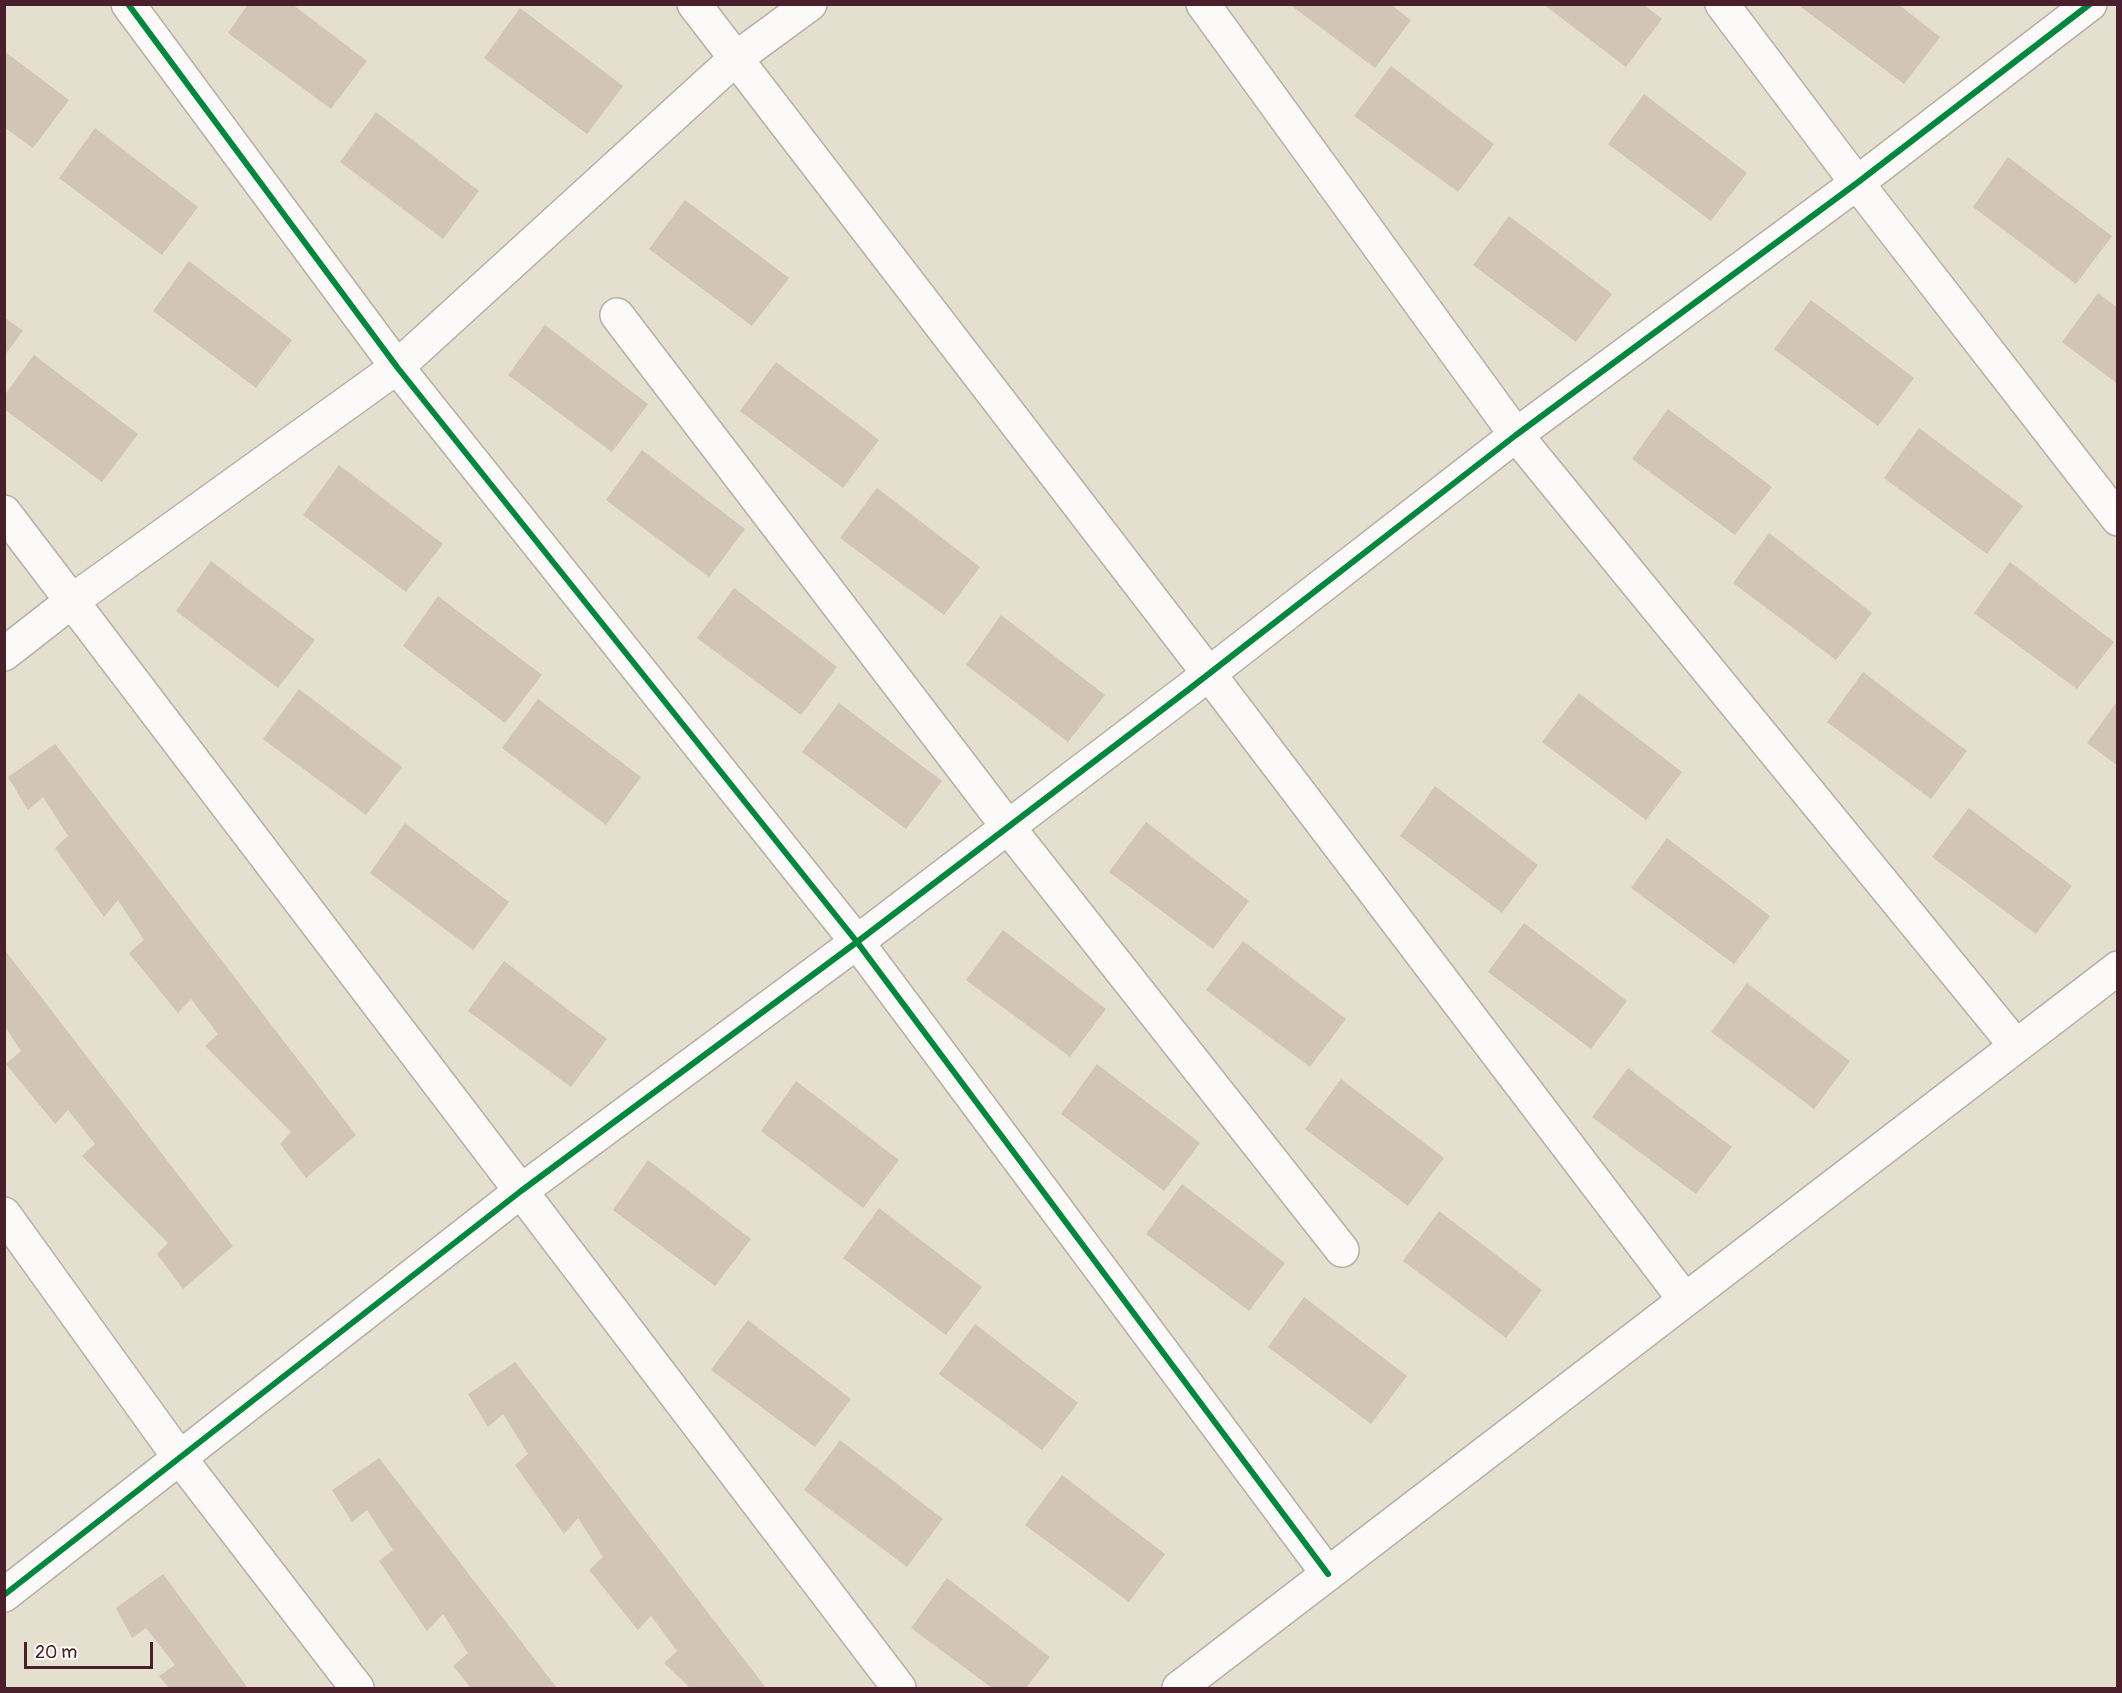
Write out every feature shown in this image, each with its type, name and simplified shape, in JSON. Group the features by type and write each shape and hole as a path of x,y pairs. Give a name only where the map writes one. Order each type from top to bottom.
{"street":[{"path":"128,4 397,367 857,942 1328,1574"},
{"path":"694,4 1209,674 1685,1300"},
{"path":"4,654 72,601 397,367 735,59 810,4"},
{"path":"1203,4 1516,435 2016,1046"},
{"path":"1722,4 1857,183 2118,519"},
{"path":"4,1595 521,1191 857,942 1209,674 1516,435 1857,183 2090,4"},
{"path":"617,315 1008,827 1342,1250"},
{"path":"4,512 899,1689"},
{"path":"1179,1689 2118,968"},
{"path":"4,1214 179,1457 357,1689"}],"building":[{"path":"248,4 292,4 367,61 331,109 228,33"},
{"path":"1289,4 1390,4 1411,20 1375,68"},
{"path":"1543,4 1643,4 1662,19 1626,67"},
{"path":"1803,4 1898,4 1940,37 1904,84 1801,7"},
{"path":"520,8 623,86 587,134 484,58"},
{"path":"4,51 69,100 33,148 4,127"},
{"path":"1391,66 1494,144 1458,192 1354,116"},
{"path":"1644,94 1747,173 1711,221 1608,144"},
{"path":"376,112 479,191 443,239 340,162"},
{"path":"95,128 198,207 162,255 59,178"},
{"path":"2008,157 2112,236 2076,284 1973,207"},
{"path":"685,200 789,278 752,326 649,249"},
{"path":"1509,216 1612,294 1576,342 1473,265"},
{"path":"189,261 292,340 256,388 153,311"},
{"path":"2098,293 2118,308 2118,384 2062,342"},
{"path":"1811,300 1914,378 1878,426 1774,349"},
{"path":"4,317 23,331 4,356"},
{"path":"545,325 648,404 612,452 508,375"},
{"path":"34,355 138,434 102,482 4,409 4,396"},
{"path":"776,362 879,440 843,488 740,411"},
{"path":"1668,409 1772,487 1735,535 1632,459"},
{"path":"1919,428 2023,506 1987,554 1884,478"},
{"path":"642,450 745,529 709,577 606,500"},
{"path":"339,465 443,544 406,592 303,515"},
{"path":"877,488 980,567 944,615 840,538"},
{"path":"1769,533 1872,613 1836,660 1733,583"},
{"path":"211,561 315,640 278,688 176,611"},
{"path":"2010,562 2114,642 2077,689 1974,613"},
{"path":"734,588 837,667 801,715 697,638"},
{"path":"438,596 542,675 505,723 403,646"},
{"path":"1001,615 1105,695 1068,742 966,665"},
{"path":"1863,672 1967,751 1931,799 1827,722"},
{"path":"299,689 402,767 366,815 263,739"},
{"path":"1579,693 1682,772 1646,820 1542,742"},
{"path":"538,699 641,777 606,825 502,748"},
{"path":"2118,700 2118,766 2087,743"},
{"path":"839,703 942,781 906,829 802,752"},
{"path":"55,744 356,1135 306,1178 280,1144 291,1132 205,1046 218,1034 191,999 178,1013 129,953 144,940 118,900 104,917 55,848 68,836 43,797 28,810 8,777"},
{"path":"1435,786 1538,865 1502,913 1400,836"},
{"path":"1969,808 2072,886 2036,934 1932,857"},
{"path":"1146,822 1249,901 1213,949 1109,872"},
{"path":"405,823 509,902 473,950 370,873"},
{"path":"1667,838 1770,916 1734,964 1631,888"},
{"path":"1524,923 1627,1001 1591,1049 1488,972"},
{"path":"1003,930 1106,1009 1070,1057 966,980"},
{"path":"1243,941 1346,1019 1310,1067 1206,990"},
{"path":"4,949 233,1246 183,1289 157,1254 168,1243 82,1156 95,1144 68,1110 55,1124 6,1064 21,1051 4,1025"},
{"path":"504,961 607,1039 571,1087 468,1011"},
{"path":"1747,983 1850,1061 1814,1109 1711,1032"},
{"path":"1097,1064 1200,1143 1164,1191 1061,1114"},
{"path":"1628,1068 1732,1147 1696,1194 1592,1117"},
{"path":"1341,1079 1444,1158 1408,1206 1305,1129"},
{"path":"796,1081 899,1160 863,1208 761,1131"},
{"path":"648,1160 751,1239 715,1286 613,1210"},
{"path":"1182,1184 1285,1263 1249,1311 1146,1234"},
{"path":"879,1208 982,1287 946,1335 843,1258"},
{"path":"1439,1211 1542,1290 1506,1338 1403,1261"},
{"path":"1304,1297 1407,1376 1371,1424 1268,1347"},
{"path":"748,1320 851,1399 815,1447 711,1370"},
{"path":"975,1324 1078,1403 1042,1450 939,1374"},
{"path":"515,1362 766,1688 690,1688 664,1663 677,1651 651,1616 638,1630 589,1570 603,1557 578,1518 564,1534 515,1465 528,1454 503,1414 488,1427 468,1394"},
{"path":"840,1440 943,1519 907,1567 804,1490"},
{"path":"379,1458 557,1688 471,1688 453,1666 468,1653 443,1614 427,1631 379,1561 393,1550 367,1510 352,1522 332,1490"},
{"path":"1062,1475 1165,1554 1129,1602 1025,1525"},
{"path":"163,1574 248,1688 169,1688 159,1676 175,1665 146,1628 132,1638 116,1608"},
{"path":"947,1578 1050,1657 1026,1688 992,1688 911,1628"}],"cycle path":[{"path":"128,4 397,367 857,942 1328,1574"},
{"path":"4,1595 521,1191 857,942 1188,690 1516,435 1857,183 2090,4"}]}
